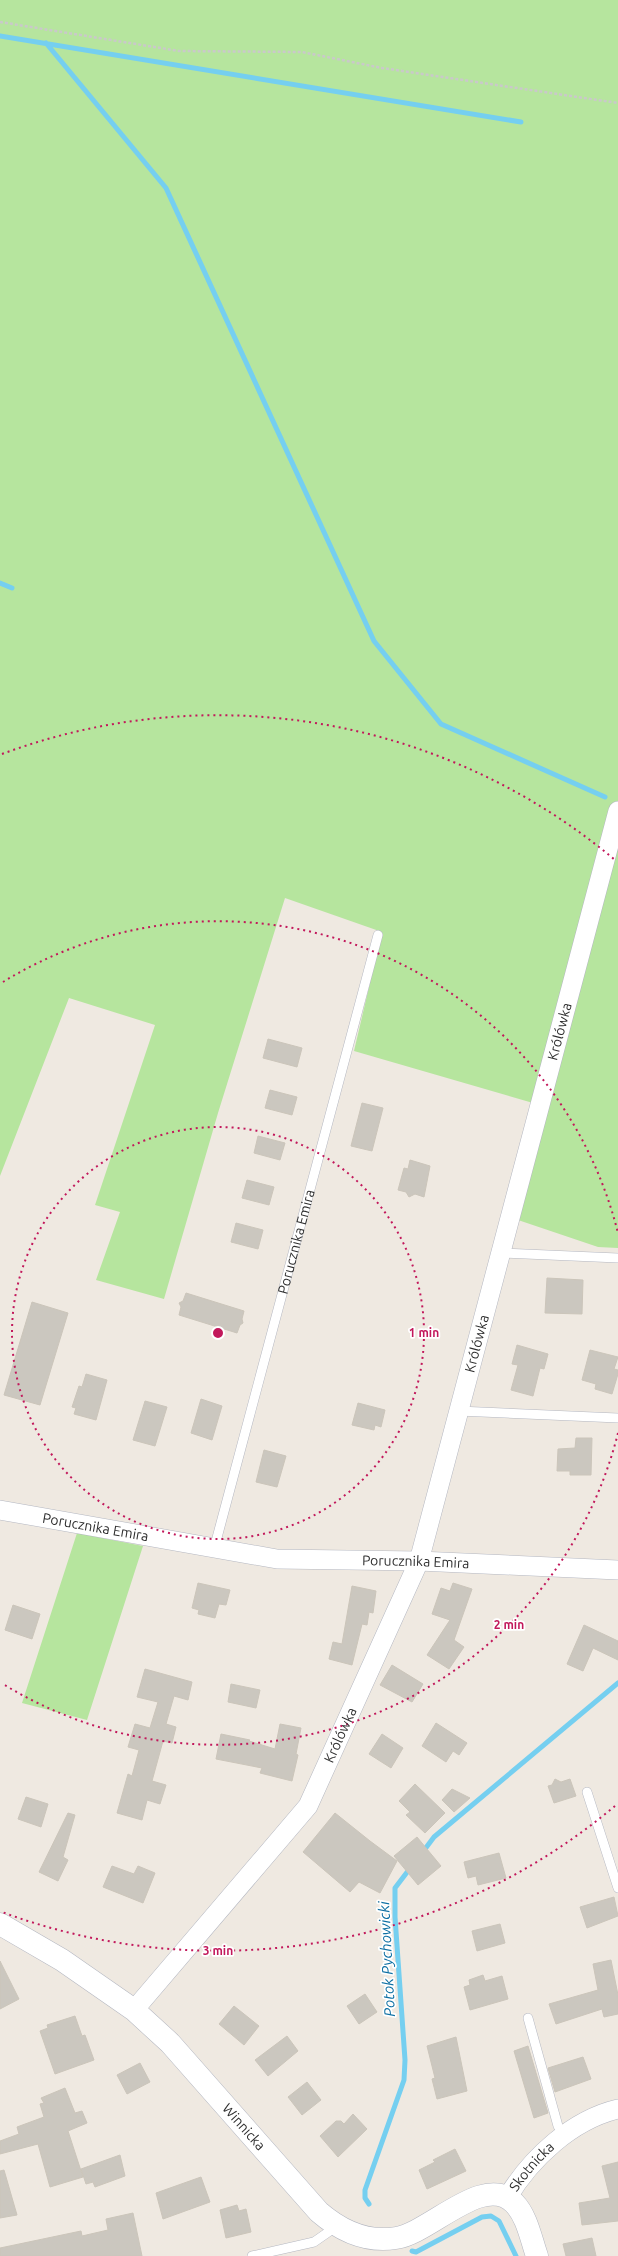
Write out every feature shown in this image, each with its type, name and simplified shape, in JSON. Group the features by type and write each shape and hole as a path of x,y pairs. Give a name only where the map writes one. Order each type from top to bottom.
{"street":[{"name":"Królówka","path":"134,2010 308,1806 419,1561 618,811"},
{"name":"Porucznika Emira","path":"0,1510 277,1559 419,1561 618,1570"},
{"name":"Winnicka","path":"0,1924 80,1972 134,2010 170,2043 319,2212 337,2226 364,2237 383,2239 398,2238 418,2230 479,2196 492,2194 507,2198"},
{"name":"Skotnicka","path":"537,2256 519,2210 507,2198 528,2168 564,2135 592,2118 618,2109"}],"lane":[{"name":"Porucznika Emira","path":"214,1549 378,934"},
{"path":"501,1253 618,1258"},
{"path":"458,1411 618,1418"},
{"path":"587,1792 618,1888"},
{"path":"528,2018 558,2126 564,2135"},
{"path":"252,2256 314,2242 337,2226"}],"path":[{"path":"0,22 179,51 302,52 382,68 618,103"}],"green space":[{"path":"0,0 618,0 618,1248 598,1247 518,1220 533,1103 354,1051 382,932 285,898 218,1113 164,1299 96,1280 120,1212 95,1205 155,1025 69,998 0,1176"},
{"path":"77,1533 143,1546 87,1720 22,1703"}],"building":[{"path":"268,1039 302,1048 297,1067 263,1058"},
{"path":"270,1090 297,1097 292,1115 265,1108"},
{"path":"362,1103 383,1108 372,1151 351,1146"},
{"path":"258,1136 285,1143 280,1160 254,1153"},
{"path":"410,1160 430,1166 424,1197 415,1194 409,1197 406,1192 398,1190 404,1168 408,1169"},
{"path":"247,1180 274,1187 269,1205 242,1198"},
{"path":"236,1223 263,1230 258,1249 231,1242"},
{"path":"547,1278 583,1280 582,1314 545,1313"},
{"path":"186,1293 244,1311 242,1319 243,1323 240,1325 237,1333 179,1315 181,1307 179,1303 183,1301"},
{"path":"32,1302 68,1313 40,1405 4,1395"},
{"path":"517,1345 548,1354 544,1369 540,1368 533,1396 511,1390 518,1365 512,1364"},
{"path":"590,1350 618,1357 614,1369 618,1370 618,1374 612,1394 595,1389 596,1384 582,1380"},
{"path":"86,1374 107,1380 96,1420 74,1414 76,1408 72,1407 79,1386 82,1387"},
{"path":"201,1399 222,1406 212,1440 191,1433"},
{"path":"145,1401 167,1407 155,1446 133,1440"},
{"path":"358,1403 385,1410 381,1427 375,1425 374,1430 352,1425"},
{"path":"576,1438 592,1438 591,1475 570,1475 570,1471 557,1471 558,1449 575,1448"},
{"path":"264,1450 286,1456 277,1487 256,1482"},
{"path":"198,1583 230,1590 226,1605 219,1604 215,1618 198,1614 199,1610 192,1608"},
{"path":"453,1583 472,1589 454,1640 464,1647 449,1669 427,1655 450,1620 432,1614 441,1588 450,1591"},
{"path":"352,1586 376,1591 373,1613 369,1612 367,1625 362,1624 352,1665 329,1659 333,1642 342,1644"},
{"path":"13,1605 40,1614 32,1639 5,1630"},
{"path":"584,1625 618,1641 618,1660 593,1648 583,1671 567,1664"},
{"path":"392,1665 423,1684 412,1702 380,1685"},
{"path":"145,1669 192,1682 188,1700 174,1696 166,1724 176,1727 172,1743 163,1741 152,1781 166,1785 160,1804 147,1800 142,1820 117,1813 128,1774 132,1776 139,1750 128,1747 135,1724 150,1728 158,1702 137,1697"},
{"path":"231,1684 260,1690 256,1708 228,1702"},
{"path":"436,1723 467,1743 459,1755 453,1751 446,1762 422,1746"},
{"path":"280,1724 301,1728 296,1754 298,1755 292,1781 260,1773 262,1768 216,1759 221,1734 250,1740 249,1741 275,1749"},
{"path":"382,1734 403,1748 391,1768 369,1754"},
{"path":"555,1779 561,1782 570,1779 576,1796 554,1803 548,1786 552,1785"},
{"path":"415,1784 445,1813 425,1833 406,1815 410,1812 399,1801"},
{"path":"452,1789 470,1798 454,1812 442,1800"},
{"path":"26,1797 48,1804 41,1827 18,1819"},
{"path":"68,1813 75,1815 63,1857 68,1860 58,1881 39,1872"},
{"path":"335,1813 397,1861 380,1893 359,1882 350,1892 303,1852"},
{"path":"417,1837 441,1866 418,1885 394,1856"},
{"path":"499,1853 506,1878 478,1885 476,1876 468,1878 464,1862"},
{"path":"112,1866 134,1874 138,1866 155,1873 143,1903 103,1887"},
{"path":"614,1897 618,1916 587,1928 580,1907"},
{"path":"500,1924 505,1943 477,1951 472,1931"},
{"path":"611,1960 618,1995 618,2014 604,2017 602,2009 556,2024 549,2004 598,1990 593,1964"},
{"path":"0,1961 19,1999 0,2009"},
{"path":"483,1975 485,1981 502,1976 508,1999 470,2010 464,1987 470,1985 469,1980"},
{"path":"365,1994 377,2012 359,2024 347,2006"},
{"path":"234,2006 259,2026 244,2045 219,2024"},
{"path":"75,2016 82,2036 85,2035 94,2060 55,2074 40,2031 48,2028 47,2025"},
{"path":"287,2036 298,2051 268,2076 255,2060"},
{"path":"456,2037 467,2091 437,2099 432,2079 435,2078 427,2046"},
{"path":"528,2046 548,2113 534,2118 514,2051"},
{"path":"583,2057 591,2079 555,2092 548,2068"},
{"path":"140,2063 150,2082 127,2094 117,2075"},
{"path":"307,2082 321,2100 302,2115 288,2097"},
{"path":"65,2088 75,2113 82,2111 87,2123 68,2131 83,2177 50,2187 38,2144 0,2154 0,2141 19,2134 17,2127 44,2117 40,2104 44,2103 41,2098"},
{"path":"353,2114 367,2129 338,2157 320,2136 336,2121 341,2121 344,2124"},
{"path":"455,2149 466,2171 427,2189 419,2170 435,2162 433,2160"},
{"path":"120,2155 125,2176 95,2187 93,2182 86,2184 81,2169"},
{"path":"618,2162 618,2221 582,2225 579,2203 610,2198 602,2166"},
{"path":"4,2170 17,2215 0,2218 0,2171"},
{"path":"201,2177 210,2202 163,2219 156,2193"},
{"path":"237,2205 239,2211 246,2209 251,2232 226,2238 220,2210"},
{"path":"133,2213 142,2256 0,2256 0,2248 81,2231 82,2236 108,2230 106,2219"},
{"path":"592,2238 596,2256 566,2256 563,2244"}],"waterway":[{"path":"0,36 521,122"},
{"path":"46,43 166,188 374,641 441,724 605,797"},
{"path":"0,583 12,588"},
{"name":"Potok Pychowicki","path":"422,1853 434,1837 618,1683"},
{"name":"Potok Pychowicki","path":"369,2204 365,2198 365,2190 404,2080 405,2060 395,1917 395,1888 411,1867"},
{"path":"412,2251 416,2252 482,2217 491,2216 499,2221 516,2256"}]}
